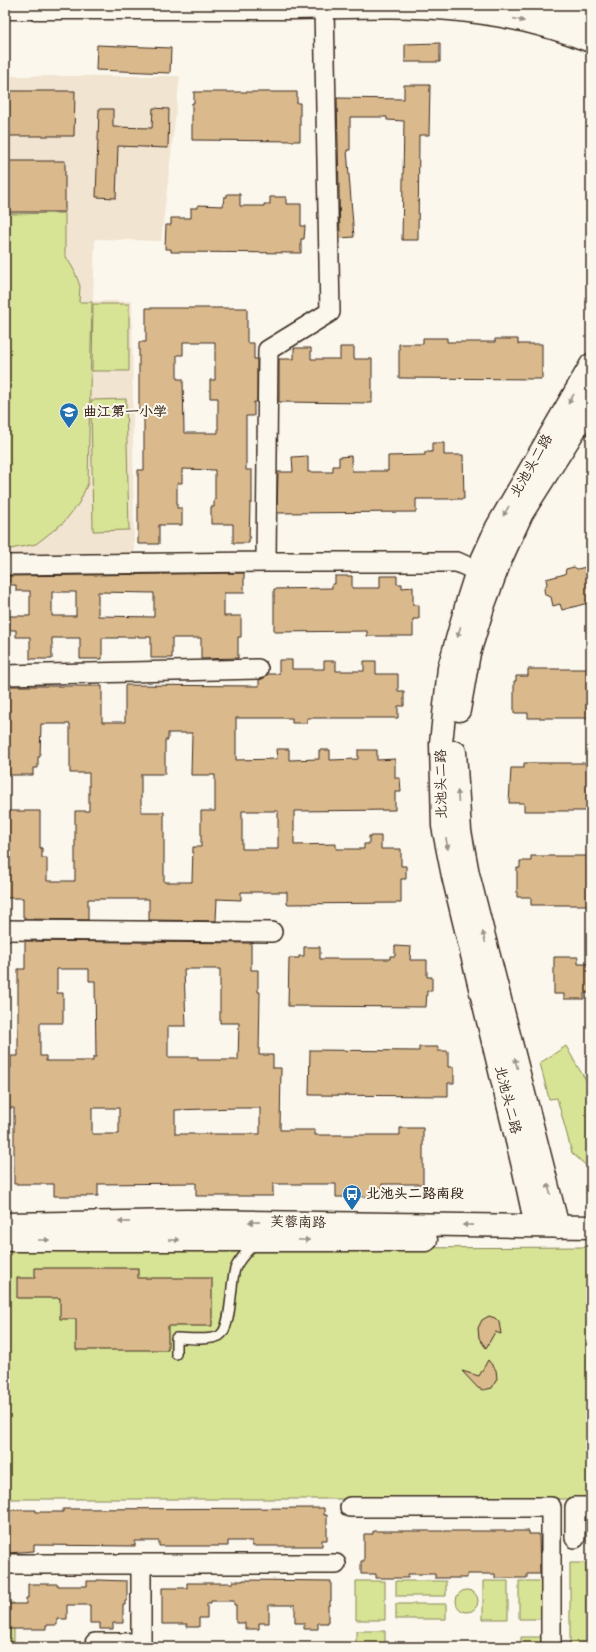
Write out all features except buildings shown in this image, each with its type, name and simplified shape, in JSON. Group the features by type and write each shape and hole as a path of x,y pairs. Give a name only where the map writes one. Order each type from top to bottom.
{"main road":[{"path":"534,5 591,21"},
{"path":"5,8 324,8 383,6 450,9 507,18 570,33 591,41"},
{"name":"北池头二路","path":"536,1226 523,1166 465,933 443,826 441,743 449,668 477,571 497,527 591,365"},
{"name":"北池头二路","path":"558,1227 468,874 460,830 455,744 460,698 469,653 483,607 500,561 522,513 591,404"},
{"name":"芙蓉南路","path":"5,1224 188,1221 591,1227"},
{"name":"芙蓉南路","path":"5,1240 591,1240"}],"street":[{"path":"266,562 268,350 330,312 324,8"},
{"path":"5,565 266,562 457,562 477,571"},
{"path":"5,675 258,668"},
{"path":"5,930 272,932"},
{"path":"350,1507 551,1507 551,1647"},
{"path":"575,1538 575,1507 591,1507"},
{"path":"5,1564 336,1564"},
{"path":"95,1647 95,1643 141,1643 141,1564"}],"lane":[{"path":"176,1354 176,1338 210,1338 224,1332 228,1321 230,1290 235,1269 240,1260 259,1240"}],"shaded area":[{"name":"曲江第一小学","path":"5,76 180,76 161,241 95,239 93,301 132,301 134,557 5,558"}],"green space":[{"path":"65,213 65,255 74,270 80,286 79,302 92,302 88,483 79,503 64,522 36,544 5,550 5,214"},
{"path":"93,304 129,304 129,371 92,371"},
{"path":"126,399 129,530 93,531 91,400"},
{"path":"566,1046 591,1088 591,1170 572,1153 557,1098 549,1099 540,1063"},
{"path":"591,1247 591,1499 5,1499 5,1250"},
{"path":"570,1563 586,1563 586,1647 570,1647"},
{"path":"356,1581 385,1581 385,1620 356,1620"},
{"path":"396,1581 446,1581 446,1596 396,1596"},
{"path":"483,1581 508,1581 508,1619 483,1619"},
{"path":"519,1581 548,1581 548,1619 519,1619"},
{"path":"467,1590 471,1591 477,1597 477,1605 471,1611 467,1612 463,1611 457,1605 456,1601 457,1597 463,1591"},
{"path":"5,1603 14,1603 14,1642 23,1642 23,1647 5,1647"},
{"path":"396,1604 446,1604 446,1619 396,1619"},
{"path":"356,1631 385,1631 385,1647 356,1647"},
{"path":"521,1637 546,1637 546,1647 521,1647"}],"place":[{"name":"曲江第一小学","path":"69,429"},
{"name":"北池头二路南段","path":"352,1211"}]}
